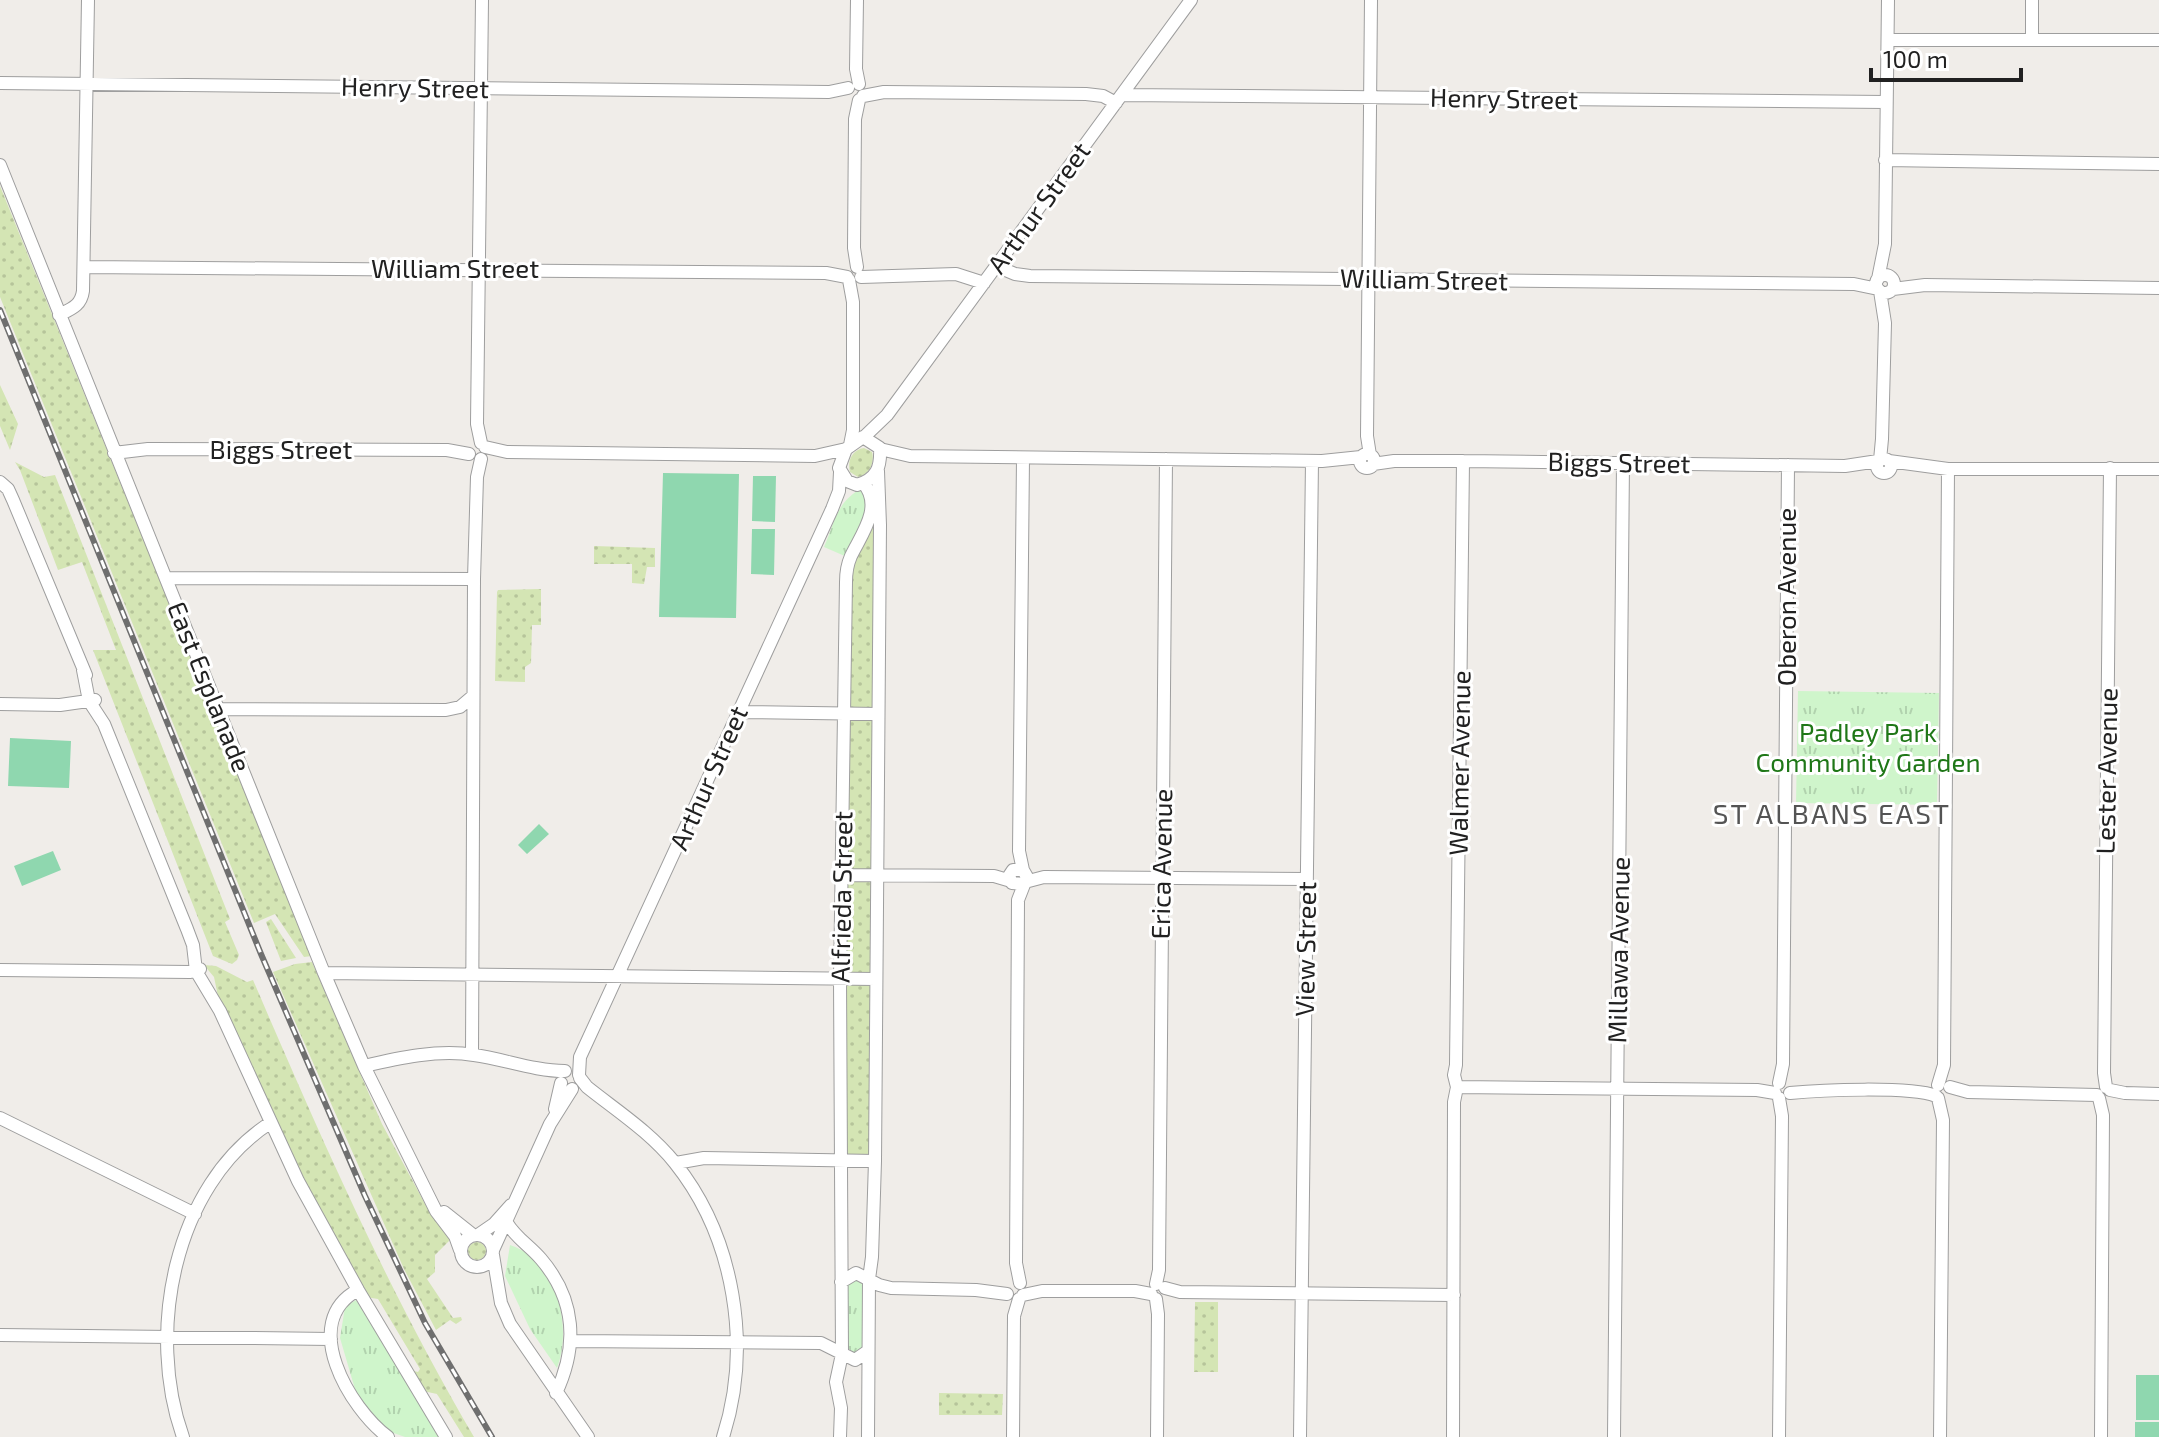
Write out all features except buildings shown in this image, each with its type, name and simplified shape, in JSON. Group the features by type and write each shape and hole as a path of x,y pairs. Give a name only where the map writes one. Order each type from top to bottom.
{"street":[{"path":"59,315 81,301 85,267 88,0"},
{"path":"472,1054 472,725 482,0"},
{"path":"853,416 863,437 880,448 879,469 860,484 847,481 840,470 853,416 857,0"},
{"name":"Arthur Street","path":"863,437 887,415 1191,0"},
{"path":"1367,459 1371,0"},
{"path":"1884,465 1888,0"},
{"path":"2032,0 2032,39"},
{"path":"1888,40 2159,40"},
{"name":"Henry Street","path":"0,83 1095,95 1119,99 1886,102"},
{"path":"1885,160 2159,164"},
{"name":"East Esplanade","path":"0,165 324,973 364,1066 436,1211 455,1236 460,1250"},
{"name":"William Street","path":"996,266 1030,276 2159,288"},
{"name":"William Street","path":"85,267 956,274 984,283"},
{"name":"Arthur Street","path":"880,448 887,415"},
{"path":"848,447 863,437"},
{"name":"Biggs Street","path":"114,453 148,449 447,450 815,456 848,447"},
{"name":"Biggs Street","path":"880,448 910,456 1023,458 2159,469"},
{"name":"Biggs Street","path":"815,456 840,470"},
{"name":"Biggs Street","path":"879,469 910,456"},
{"path":"1013,1437 1023,458"},
{"name":"Erica Avenue","path":"1157,1437 1166,459"},
{"name":"View Street","path":"1300,1437 1312,461"},
{"name":"Walmer Avenue","path":"1453,1437 1455,1097 1460,1087 1454,1075 1463,461"},
{"name":"Millawa Avenue","path":"1614,1437 1623,462"},
{"name":"Oberon Avenue","path":"1779,1437 1788,465"},
{"name":"Lester Avenue","path":"2101,1437 2110,468"},
{"name":"Alfrieda Street","path":"868,1437 868,1311 875,1161 879,469"},
{"path":"1940,1437 1948,469"},
{"name":"Arthur Street","path":"570,1080 832,509 839,491 840,470"},
{"path":"0,482 13,500 83,670 92,701 193,945 199,970 270,1123 358,1290 446,1437"},
{"name":"Arthur Street","path":"832,509 860,484"},
{"name":"Alfrieda Street","path":"840,1437 841,1408 836,1382 842,1354 840,979 846,569 871,509 869,491 860,484"},
{"path":"166,578 474,579"},
{"path":"446,710 461,706 473,696"},
{"path":"0,704 60,705 92,701"},
{"path":"218,709 446,710 461,714 472,725"},
{"path":"739,712 878,714"},
{"path":"842,875 1307,879"},
{"path":"0,970 199,970"},
{"path":"324,973 876,979"},
{"path":"364,1066 391,1059 472,1054 534,1068 570,1080 602,1099 644,1130 676,1163 716,1234 730,1279 737,1342 736,1388 723,1437"},
{"path":"473,1267 488,1264 570,1080"},
{"path":"1460,1087 2159,1094"},
{"path":"0,1118 195,1214"},
{"path":"183,1437 171,1391 166,1336 174,1275 195,1214 228,1163 252,1136 270,1123"},
{"path":"676,1163 704,1158 875,1161"},
{"path":"497,1285 462,1259 460,1250 464,1241 494,1224 516,1199"},
{"name":"East Esplanade","path":"433,1201 476,1235"},
{"path":"507,1223 522,1242 540,1257 561,1289 567,1307 572,1341 566,1372 556,1393"},
{"path":"476,1235 490,1241 501,1303 510,1324 588,1437"},
{"path":"499,1237 522,1242"},
{"path":"841,1282 856,1273 891,1288 1454,1295"},
{"path":"868,1311 877,1296 891,1288"},
{"path":"358,1290 342,1301 336,1310 331,1339 341,1379 380,1431 388,1437"},
{"path":"821,1343 831,1337 841,1319"},
{"path":"0,1335 331,1339"},
{"path":"572,1341 821,1343 855,1360 868,1351"}],"green space":[{"path":"0,186 312,956 304,957 275,914 254,923 0,297"},
{"path":"0,385 18,424 10,450 0,426"},
{"path":"864,448 872,452 873,460 868,471 858,477 850,472 850,460 856,451"},
{"path":"15,462 44,477 55,475 230,919 225,922 239,955 232,964 213,956 93,650 116,650 82,562 58,570"},
{"path":"663,473 739,474 736,618 659,617"},
{"path":"753,476 776,476 775,522 752,521"},
{"path":"859,490 863,491 868,510 847,557 824,547 840,508"},
{"path":"875,492 873,709 851,709 850,568"},
{"path":"752,529 775,529 774,575 751,574"},
{"path":"594,546 655,548 655,567 647,567 644,584 632,583 632,564 594,564"},
{"path":"541,589 541,625 532,625 531,663 525,667 525,682 495,681 498,590"},
{"name":"Padley Park Community Garden","path":"1798,691 1939,693 1937,805 1796,803"},
{"path":"871,717 874,721 873,868 858,872 846,862 849,720"},
{"path":"10,738 71,741 69,788 8,786"},
{"path":"539,824 549,834 527,854 518,845"},
{"path":"53,851 61,870 22,886 14,866"},
{"path":"853,879 871,880 871,974 848,975 845,972 847,884"},
{"path":"271,919 296,958 281,961 266,922"},
{"path":"312,962 382,1124 431,1215 450,1235 449,1241 435,1255 435,1272 427,1279 453,1318 461,1317 462,1320 456,1324 450,1320 436,1330 404,1269 273,972"},
{"path":"204,965 216,966 247,982 253,980 384,1269 474,1437 464,1437 437,1394 423,1391 410,1370 418,1372 420,1369 378,1299 366,1297 290,1157 219,1001 214,977"},
{"path":"851,983 871,986 870,1155 848,1157 843,1148 846,987"},
{"path":"477,1242 486,1251 477,1260 468,1251"},
{"path":"510,1245 526,1253 539,1265 557,1297 563,1334 557,1368 530,1329 505,1276"},
{"path":"854,1279 860,1280 863,1287 867,1313 862,1348 854,1353 847,1347 847,1286"},
{"path":"356,1300 441,1437 405,1437 385,1430 357,1396 340,1338 345,1307"},
{"path":"1195,1302 1218,1302 1218,1372 1194,1372"},
{"path":"2136,1375 2159,1375 2159,1420 2136,1420"},
{"path":"939,1393 1003,1394 1002,1415 939,1415"},
{"path":"2135,1422 2159,1422 2159,1437 2135,1437"}],"railway":[{"path":"0,310 261,954 365,1196 425,1323 492,1437"}],"district":[{"name":"ST ALBANS EAST","path":"1832,814"}]}
